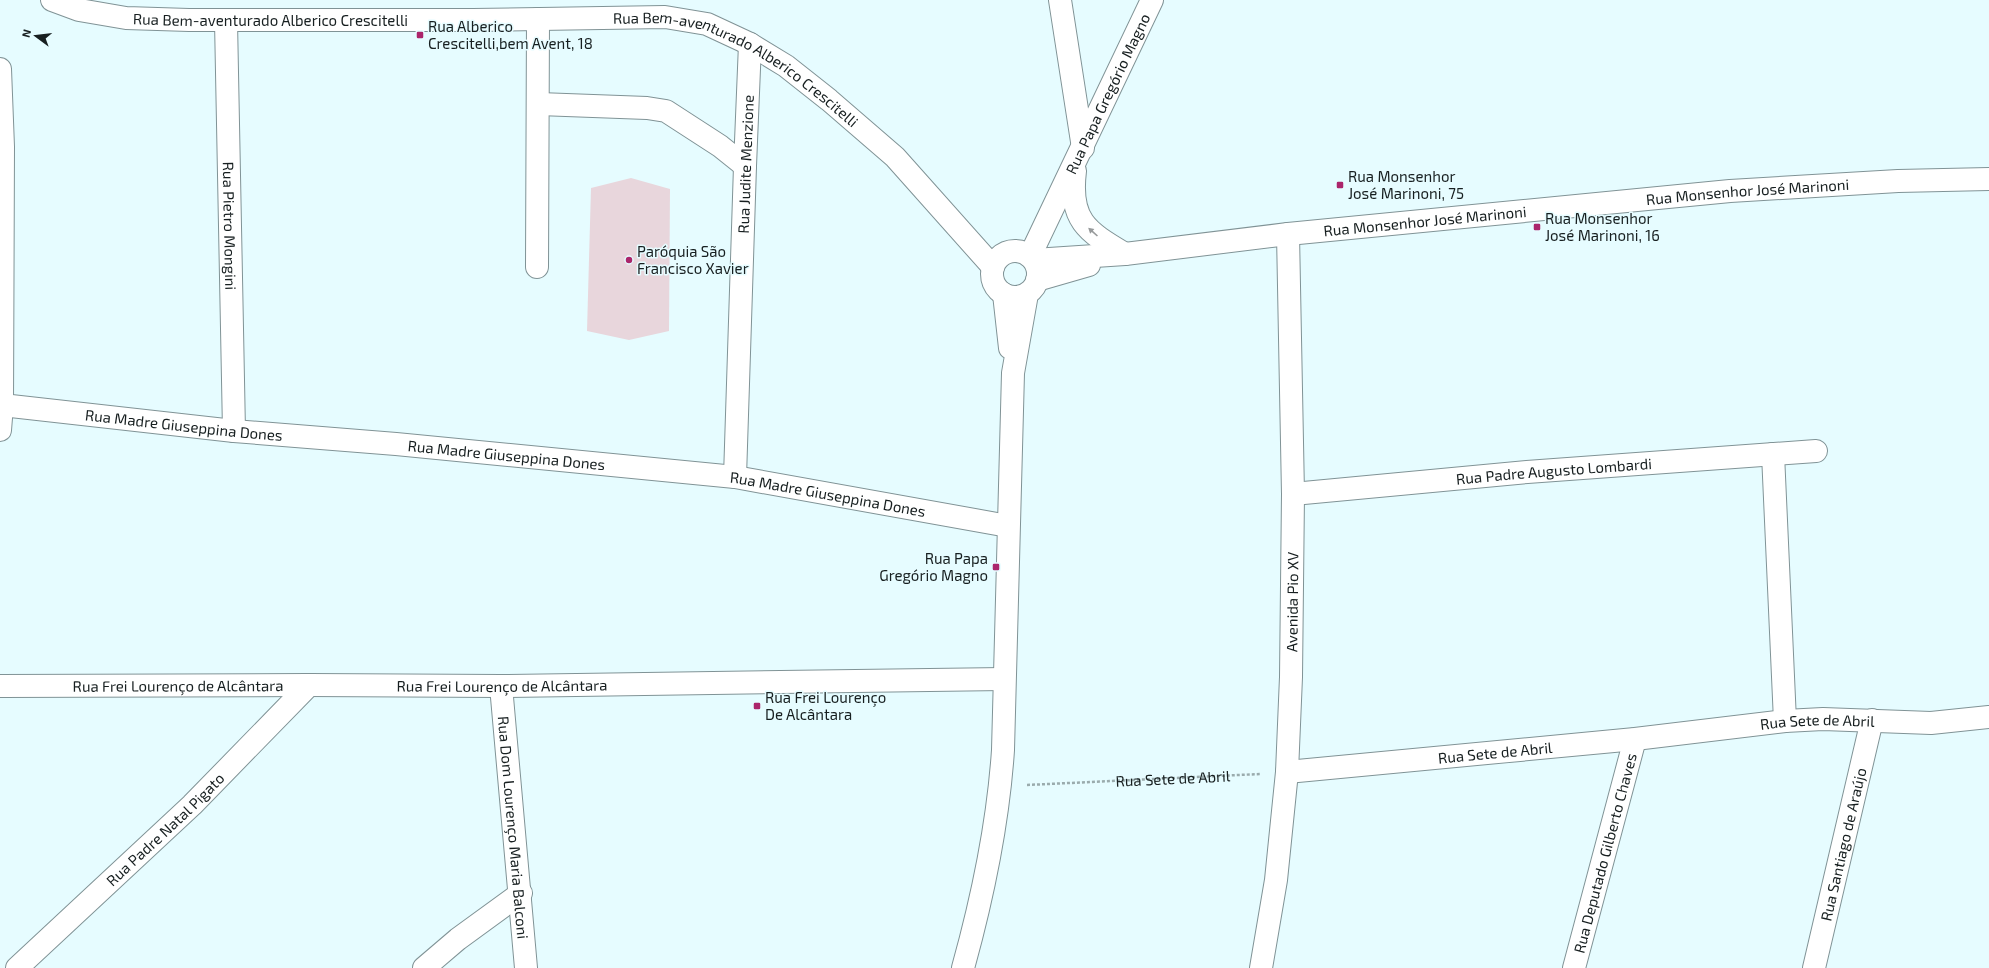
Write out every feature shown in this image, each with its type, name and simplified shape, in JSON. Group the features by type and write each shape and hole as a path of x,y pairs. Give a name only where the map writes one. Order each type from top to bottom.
{"street":[{"name":"Rua Bem-aventurado Alberico Crescitelli","path":"52,0 79,10 126,18 226,21 665,17 707,24 750,44 786,66 829,100 895,157 933,198 1020,266"},
{"path":"1060,0 1079,156 1073,184 1074,201 1081,222 1102,240 1125,254"},
{"name":"Rua Papa Gregório Magno","path":"963,968 984,890 994,837 1001,787 1013,373 1020,266 1064,187 1152,0"},
{"path":"537,267 539,104 538,19"},
{"name":"Rua Pietro Mongini","path":"226,21 234,431"},
{"name":"Rua Judite Menzione","path":"735,477 750,44"},
{"path":"0,69 2,405 0,430"},
{"path":"539,104 647,108 666,111 720,146 745,166"},
{"name":"Rua Monsenhor José Marinoni","path":"1004,294 1016,297 1020,266 1288,234 1730,191 1891,181 1989,179"},
{"name":"Avenida Pio XV","path":"1261,968 1276,880 1287,772 1291,677 1293,494 1288,234"},
{"path":"1004,294 994,283 1020,266"},
{"name":"Rua Papa Gregório Magno","path":"1004,294 1013,373"},
{"name":"Rua Madre Giuseppina Dones","path":"2,405 234,431 396,444 735,477 1008,526"},
{"name":"Rua Padre Augusto Lombardi","path":"1293,494 1528,472 1816,451"},
{"path":"1773,454 1785,721"},
{"name":"Rua Frei Lourenço de Alcântara","path":"0,686 501,686 1004,679"},
{"name":"Rua Padre Natal Pigato","path":"17,968 192,805 309,685"},
{"name":"Rua Dom Lourenço Maria Balconi","path":"501,686 521,894 526,968"},
{"name":"Rua Sete de Abril","path":"1287,772 1635,739 1785,721 1872,720 1931,723 1989,717"},
{"name":"Rua Santiago de Araújo","path":"1814,968 1872,720"},
{"name":"Rua Deputado Gilberto Chaves","path":"1574,968 1635,739"},
{"path":"424,968 458,939 521,894"}],"path":[{"name":"Rua Sete de Abril","path":"1001,787 1287,772"}],"building":[{"name":"Paróquia São Francisco Xavier","path":"631,178 670,189 669,331 629,340 587,331 591,188"}],"place":[{"name":"Rua Alberico Crescitelli,bem Avent, 18","path":"420,35"},
{"name":"Rua Monsenhor José Marinoni, 75","path":"1340,185"},
{"name":"Rua Monsenhor José Marinoni, 16","path":"1537,227"},
{"name":"Paróquia São Francisco Xavier","path":"629,260"},
{"name":"Rua Papa Gregório Magno","path":"996,567"},
{"name":"Rua Frei Lourenço De Alcântara","path":"757,706"}]}
